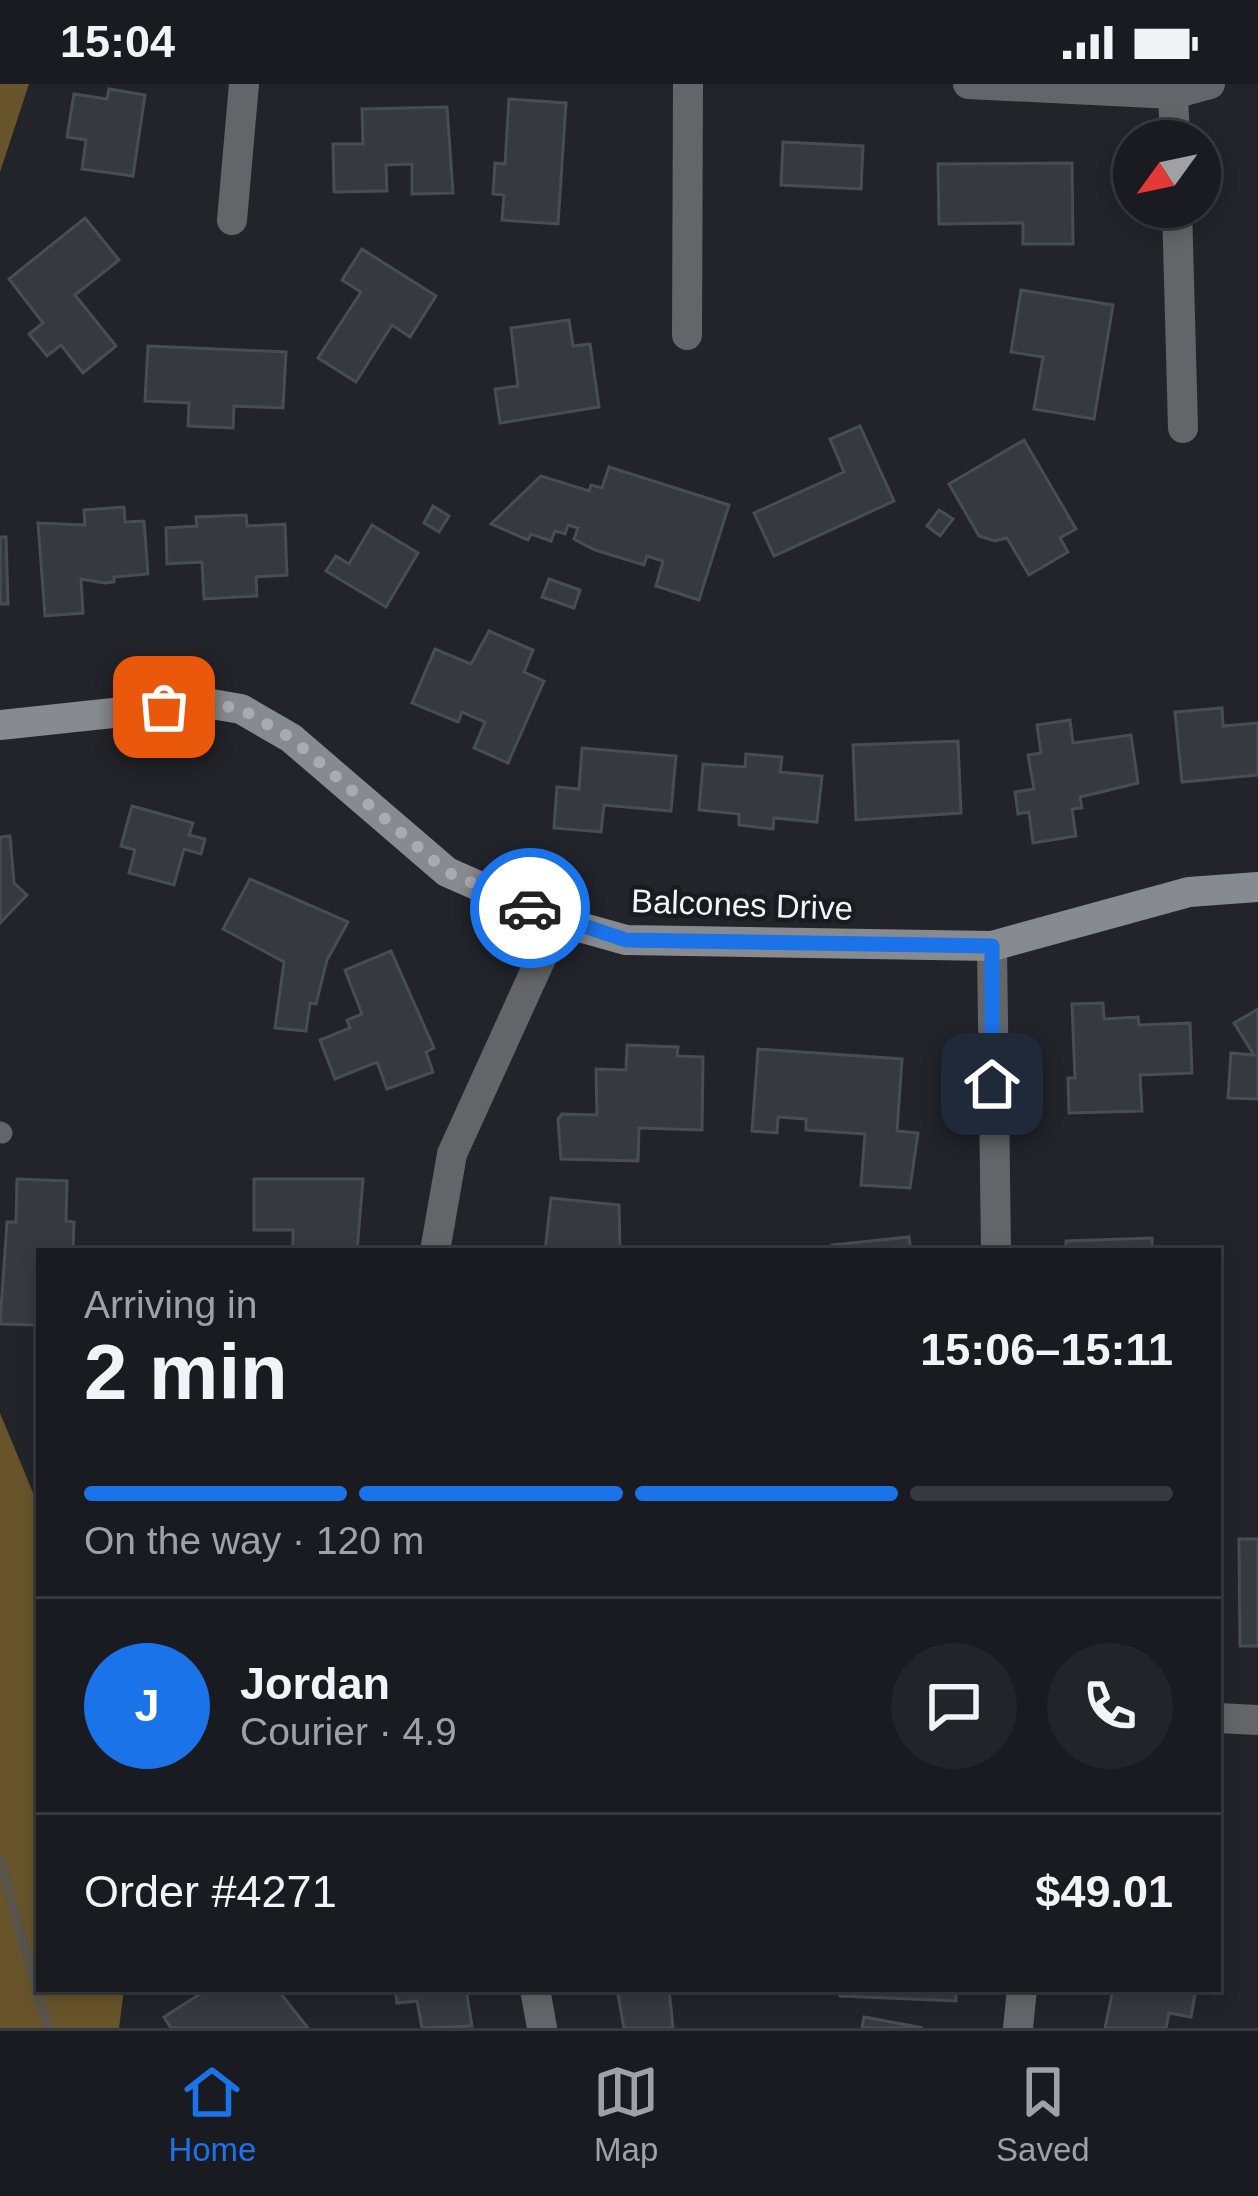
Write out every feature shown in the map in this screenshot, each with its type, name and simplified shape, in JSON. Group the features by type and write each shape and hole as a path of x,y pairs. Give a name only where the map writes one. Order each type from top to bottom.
{"street":[{"path":"232,220 244,84"},
{"path":"687,335 688,84"},
{"path":"968,84 1173,94 1210,84"},
{"path":"1173,94 1174,120"},
{"path":"1178,228 1183,428"},
{"name":"Balcones Drive","path":"0,725 206,703 241,709 291,738 447,872 558,921 626,940 992,946 1190,892 1258,887"},
{"path":"436,1248 452,1154 558,921"},
{"path":"992,946 996,1248"},
{"path":"1221,1718 1258,1720"},
{"path":"536,1992 542,2028"},
{"path":"1018,2028 1022,1992"}],"shaded area":[{"path":"0,84 29,84 0,172"},
{"path":"0,1413 36,1500 36,1992 124,1992 119,2028 0,2028"}],"building":[{"path":"109,89 145,95 133,176 82,169 86,140 67,137 74,94 107,99"},
{"path":"509,99 566,103 558,224 502,220 504,195 493,194 495,163 505,164"},
{"path":"447,107 453,193 412,194 412,164 386,165 387,191 334,192 333,144 363,144 362,109"},
{"path":"783,142 863,146 861,189 781,185"},
{"path":"1072,163 1073,244 1023,244 1023,223 939,224 938,164"},
{"path":"85,218 119,260 75,295 116,346 83,373 61,345 47,356 29,334 43,323 9,279"},
{"path":"362,249 436,296 410,337 392,325 356,382 318,358 361,292 342,280"},
{"path":"1021,290 1113,305 1094,419 1034,409 1043,357 1011,352"},
{"path":"569,320 573,346 590,344 599,407 500,423 495,389 518,386 511,328"},
{"path":"148,346 286,352 283,408 234,406 233,428 188,426 189,403 145,401"},
{"path":"860,426 894,501 774,556 754,513 844,472 830,439"},
{"path":"1024,440 1076,529 1060,538 1068,552 1029,575 1007,538 995,541 979,536 949,484"},
{"path":"609,467 729,505 699,600 656,586 663,561 647,556 644,565 595,550 574,539 578,528 568,525 565,534 555,531 551,541 531,534 528,540 491,524 541,476 589,491 591,485 602,488"},
{"path":"433,506 449,516 439,532 424,523"},
{"path":"124,507 125,522 144,521 148,574 114,577 114,582 105,583 81,579 83,613 45,616 38,523 85,525 84,510"},
{"path":"939,510 953,519 940,536 927,526"},
{"path":"246,515 247,526 285,524 287,575 256,577 257,596 204,599 202,562 167,564 166,528 197,526 196,517"},
{"path":"372,525 418,553 386,607 326,571 336,556 349,564"},
{"path":"0,537 6,537 8,604 0,604"},
{"path":"549,579 580,590 574,608 542,597"},
{"path":"489,631 533,650 524,672 544,681 508,763 474,748 485,722 462,712 458,722 412,703 435,649 471,664"},
{"path":"1222,708 1223,726 1258,723 1258,775 1182,782 1175,712"},
{"path":"1070,720 1073,743 1131,735 1138,783 1080,797 1082,808 1072,809 1076,836 1033,843 1029,812 1018,814 1015,792 1034,789 1028,755 1041,753 1037,725"},
{"path":"958,741 961,813 856,820 853,745"},
{"path":"582,748 676,756 671,811 604,805 601,832 554,828 557,787 579,789"},
{"path":"746,754 782,757 780,772 822,776 817,822 774,818 773,829 739,825 739,814 699,810 703,764 745,767"},
{"path":"132,806 193,823 189,835 205,839 201,854 184,849 174,885 129,873 135,850 121,846"},
{"path":"10,836 14,883 27,895 0,923 0,837"},
{"path":"250,879 348,922 327,960 316,1004 310,1003 306,1031 275,1028 284,962 223,929"},
{"path":"391,951 434,1048 426,1052 433,1072 387,1089 377,1062 335,1079 320,1040 350,1028 347,1020 362,1014 345,970"},
{"path":"1103,1003 1104,1019 1138,1017 1139,1025 1190,1023 1192,1073 1140,1075 1142,1111 1069,1113 1068,1078 1075,1078 1072,1004"},
{"path":"1258,1009 1258,1099 1228,1098 1231,1053 1254,1055 1234,1023"},
{"path":"627,1045 678,1047 677,1056 703,1057 702,1130 639,1128 638,1161 561,1159 558,1119 562,1114 597,1115 596,1069 626,1070"},
{"path":"758,1049 902,1059 897,1131 918,1133 910,1188 861,1185 865,1134 806,1130 806,1119 778,1117 777,1133 752,1131"},
{"path":"17,1179 67,1181 66,1221 74,1222 73,1248 36,1248 36,1325 0,1324 7,1222 16,1222"},
{"path":"254,1179 363,1179 357,1248 293,1248 293,1230 254,1230"},
{"path":"551,1198 619,1205 620,1248 545,1248"},
{"path":"909,1237 911,1248 832,1248"},
{"path":"1152,1238 1152,1248 1066,1248 1066,1241"},
{"path":"1239,1539 1258,1539 1258,1646 1240,1646"},
{"path":"203,1992 279,1992 308,2028 171,2028 164,2017"},
{"path":"395,1992 466,1992 472,2026 422,2028 417,2001 397,2003"},
{"path":"618,1992 669,1992 673,2028 624,2028"},
{"path":"840,1992 956,1992 956,2001 840,1996"},
{"path":"1112,1992 1195,1992 1191,2017 1169,2013 1166,2028 1105,2028"},
{"path":"864,2017 923,2028 862,2028"}],"waterway":[{"path":"0,1860 36,1986"},
{"path":"38,1992 48,2028"}],"way so far":[{"path":"164,707 206,703 241,709 291,738 447,872 530,908"}],"route":[{"path":"530,908 626,940 992,946 992,1084"}]}
